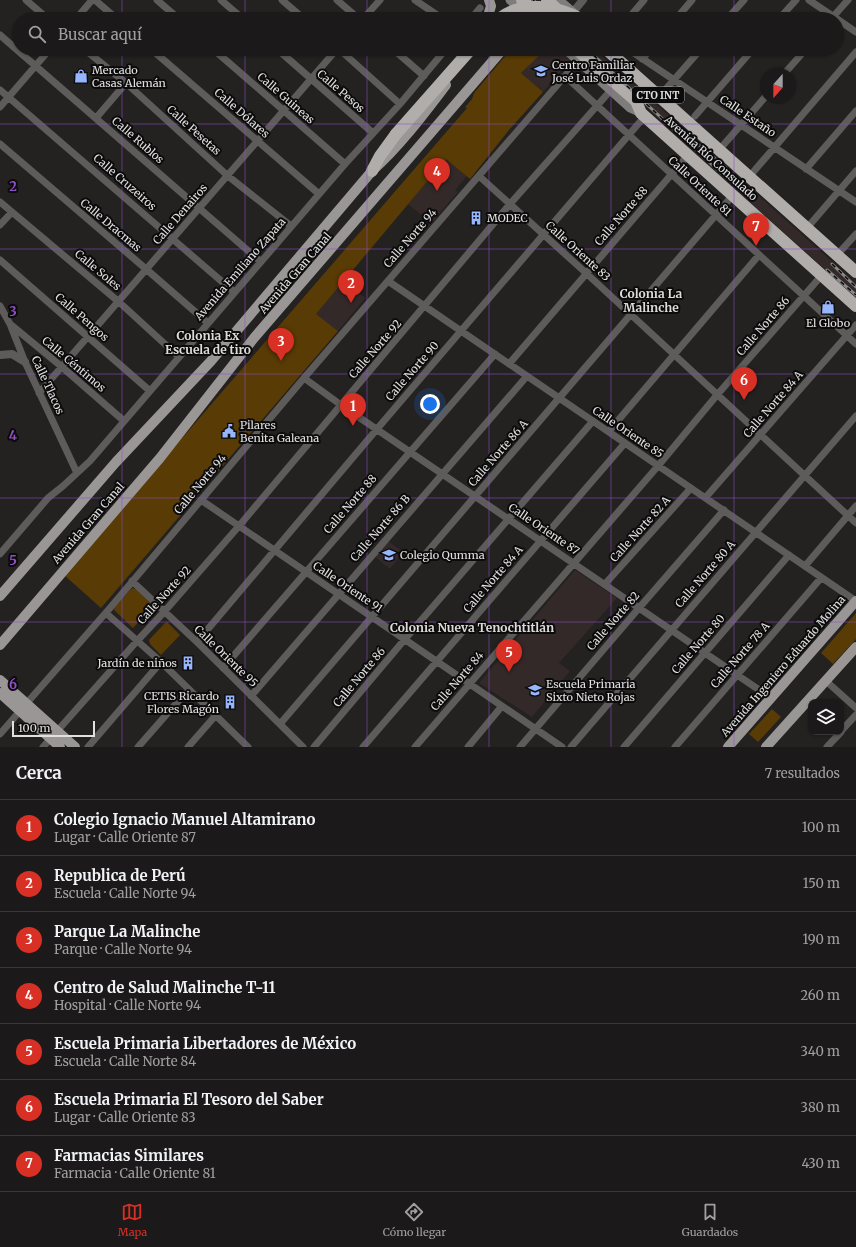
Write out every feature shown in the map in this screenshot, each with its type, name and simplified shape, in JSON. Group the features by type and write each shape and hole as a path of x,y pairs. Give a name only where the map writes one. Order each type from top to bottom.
{"highway":[{"path":"516,1 530,12"},
{"path":"552,1 568,12"},
{"path":"508,12 534,6 559,9 565,12"},
{"path":"372,171 380,156 396,134 465,56"},
{"name":"CTO INT","path":"578,56 636,101 643,115"},
{"name":"Avenida Río Consulado","path":"614,56 856,272"},
{"path":"624,56 705,128 709,141"},
{"name":"Avenida Río Consulado","path":"643,115 856,306"}],"main road":[{"path":"489,0 491,6 490,12"},
{"name":"Avenida Gran Canal","path":"0,596 116,462 211,361 372,171 420,118 455,74 467,56"},
{"name":"Avenida Gran Canal","path":"0,645 160,458 254,338 497,56"},
{"name":"Avenida Río Consulado","path":"578,56 630,108 643,115"},
{"name":"Avenida Ingeniero Eduardo Molina","path":"728,747 856,601"},
{"path":"766,747 856,647"},
{"path":"0,680 23,707 53,734 75,747"},
{"path":"0,694 23,707"},
{"path":"53,734 60,747"}],"street":[{"path":"26,0 40,12"},
{"path":"83,12 94,0 109,12"},
{"path":"157,0 171,12"},
{"path":"221,0 235,12"},
{"path":"282,0 296,12"},
{"path":"336,0 350,12"},
{"path":"370,12 380,0"},
{"path":"415,0 433,12"},
{"path":"579,12 583,0"},
{"path":"634,12 644,0"},
{"path":"682,12 692,0"},
{"path":"733,12 744,0"},
{"path":"785,12 796,0"},
{"path":"808,0 825,12"},
{"path":"839,12 848,0"},
{"path":"477,12 480,8"},
{"path":"844,24 856,32"},
{"name":"Calle Rublos","path":"0,35 12,46"},
{"path":"749,177 856,52"},
{"name":"Calle Rublos","path":"24,56 261,262"},
{"path":"0,107 44,56"},
{"name":"Calle Pesetas","path":"93,56 126,83 228,176 291,226"},
{"name":"Calle Dólares","path":"159,56 319,194"},
{"name":"Calle Guineas","path":"221,56 345,164"},
{"name":"Calle Pesos","path":"285,56 373,133"},
{"name":"Calle Denairos","path":"39,393 331,56"},
{"path":"346,56 400,104"},
{"path":"401,56 424,76"},
{"name":"Avenida Emiliano Zapata","path":"0,554 48,498 90,461 291,226 400,104 440,56"},
{"name":"Calle Norte 94","path":"0,734 106,613 304,378 565,76 576,56"},
{"name":"Calle Estaño","path":"638,56 856,202"},
{"path":"642,59 645,56"},
{"path":"665,90 695,56"},
{"path":"695,116 747,56"},
{"path":"789,68 800,56"},
{"name":"Calle Oriente 81","path":"565,76 856,344"},
{"path":"96,118 126,83"},
{"name":"Calle Cruzeiros","path":"0,90 234,292"},
{"name":"Calle Norte 92","path":"42,747 164,612 239,526 425,307 510,204 611,90"},
{"path":"719,150 760,103"},
{"path":"806,169 856,111"},
{"name":"Calle Norte 90","path":"197,642 543,234 630,135 643,115"},
{"name":"Calle Dracmas","path":"0,144 208,323"},
{"name":"Calle Norte 88","path":"509,364 688,155"},
{"path":"807,228 856,172"},
{"name":"Calle Oriente 83","path":"479,176 856,523"},
{"name":"Calle Norte 86 A","path":"280,724 733,195"},
{"name":"Calle Soles","path":"0,202 118,302 179,357"},
{"path":"0,225 12,212"},
{"path":"837,255 856,234"},
{"path":"609,431 759,255"},
{"name":"Calle Pengos","path":"0,260 150,391"},
{"name":"Calle Norte 86","path":"658,466 717,395 822,275"},
{"name":"Calle Oriente 85","path":"388,281 856,601"},
{"name":"Calle Tlacos","path":"0,306 10,324 25,362 77,473"},
{"name":"Calle Céntimos","path":"10,324 124,421"},
{"name":"Calle Norte 84 A","path":"706,497 762,435 856,325"},
{"path":"0,355 12,354 25,362"},
{"name":"Calle Norte 88","path":"223,668 494,354"},
{"name":"Calle Norte 86 B","path":"251,696 527,376"},
{"name":"Calle Oriente 87","path":"304,378 341,405 771,698"},
{"name":"Calle Norte 80 A","path":"571,747 856,416"},
{"name":"Calle Norte 86","path":"314,747 405,639 594,421"},
{"name":"Calle Norte 84 A","path":"363,747 626,443"},
{"name":"Calle Norte 84","path":"415,747 658,466"},
{"name":"Calle Norte 82 A","path":"605,584 691,488"},
{"name":"Calle Oriente 91","path":"201,500 562,747"},
{"path":"805,566 856,506"},
{"name":"Calle Norte 82","path":"520,747 724,510"},
{"name":"Calle Norte 80","path":"624,747 704,652 789,555"},
{"name":"Calle Norte 78 A","path":"675,747 821,578"},
{"name":"Calle Oriente 95","path":"132,581 197,642 303,747"},
{"path":"106,613 161,662 216,716 240,744 248,747"},
{"path":"88,747 161,662"},
{"path":"826,681 856,708"},
{"path":"138,747 188,690"},
{"path":"468,747 502,706"},
{"path":"844,729 856,715"},
{"path":"188,747 216,716"},
{"path":"827,747 838,735"}],"shaded area":[{"path":"505,56 539,56 521,73 543,92 509,130 470,179 446,159 316,314 338,331 101,608 64,575 467,108 465,107 472,99 474,93"},
{"name":"Centro Familiar José Luis Ordaz","path":"536,56 568,56 571,59 543,92 521,73"},
{"path":"592,56 602,56 847,275 856,284 856,297 704,161"},
{"path":"446,158 467,176 455,190 458,192 431,223 408,204"},
{"path":"345,280 365,298 338,331 315,314"},
{"name":"Colegio Qumma","path":"388,541 403,552 390,569 375,557"},
{"path":"575,570 617,598 559,663 570,671 532,717 479,683"},
{"path":"133,588 153,606 133,628 114,610 115,607"},
{"path":"856,613 856,639 833,664 821,653"},
{"path":"167,622 180,635 161,655 150,644 149,640"},
{"path":"772,709 781,717 758,742 749,734"}],"railway":[{"path":"533,0 546,12"},
{"path":"595,56 721,173"},
{"path":"689,137 726,168"},
{"path":"832,264 856,287"},
{"path":"827,270 856,295"}],"place":[{"name":"Centro Familiar José Luis Ordaz","path":"541,71"},
{"name":"Mercado Casas Alemán","path":"81,76"},
{"name":"Centro de Salud Malinche T-11","path":"437,191"},
{"name":"MODEC","path":"476,218"},
{"name":"Farmacias Similares","path":"756,246"},
{"name":"Republica de Perú","path":"351,303"},
{"name":"El Globo","path":"828,307"},
{"name":"Parque La Malinche","path":"281,361"},
{"name":"Escuela Primaria El Tesoro del Saber","path":"744,400"},
{"name":"Colegio Ignacio Manuel Altamirano","path":"353,426"},
{"name":"Pilares Benita Galeana","path":"229,431"},
{"name":"Colegio Qumma","path":"389,555"},
{"name":"Jardín de niños","path":"188,663"},
{"name":"Escuela Primaria Libertadores de México","path":"509,672"},
{"name":"Escuela Primaria Sixto Nieto Rojas","path":"535,690"},
{"name":"CETIS Ricardo Flores Magón","path":"230,702"}],"district":[{"name":"Colonia La Malinche","path":"651,300"},
{"name":"Colonia Ex Escuela de tiro","path":"208,342"},
{"name":"Colonia Nueva Tenochtitlán","path":"472,627"}]}
